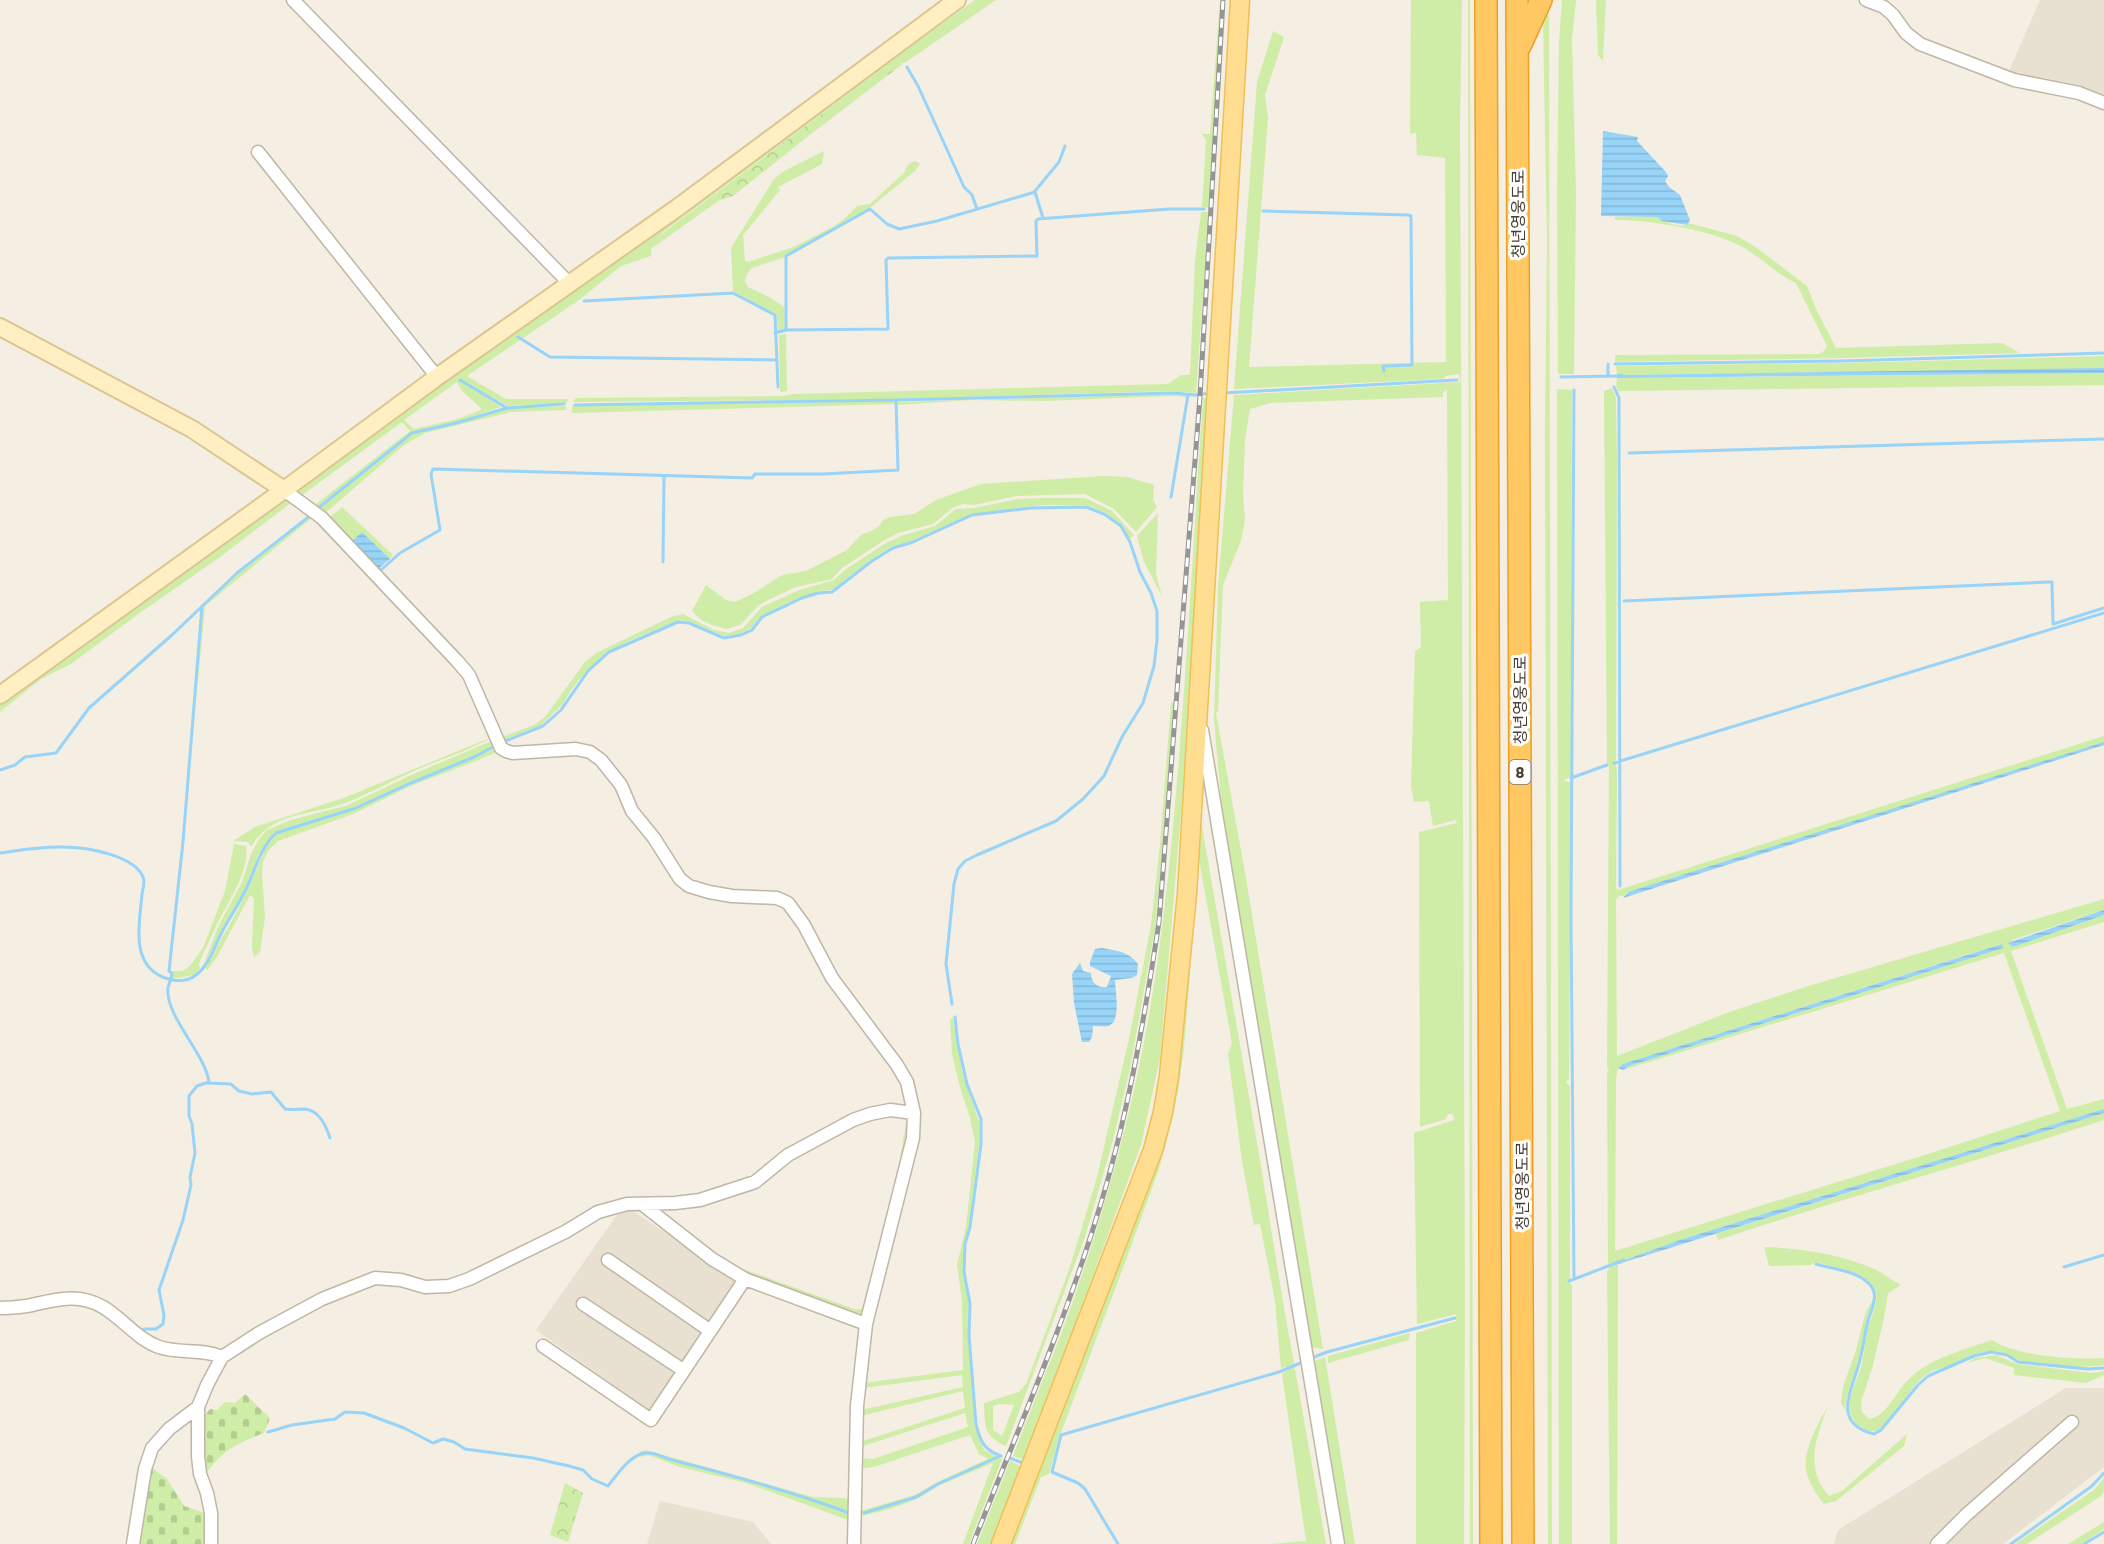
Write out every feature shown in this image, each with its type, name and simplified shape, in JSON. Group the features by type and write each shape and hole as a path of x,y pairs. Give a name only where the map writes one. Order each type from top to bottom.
{"highway":[{"name":"청년영웅도로","path":"1486,0 1491,1544"},
{"name":"청년영웅도로","path":"1517,0 1523,1544"},
{"path":"1517,52 1540,0"}],"main road":[{"path":"0,695 437,377 686,201 957,0"},
{"path":"1001,1544 1153,1149 1163,1112 1169,1076 1188,894 1197,702 1241,4"},
{"path":"0,327 192,429 284,490"}],"street":[{"path":"293,0 569,283"},
{"path":"1866,0 1884,7 1906,33 1920,44 2014,80 2079,93 2104,103"},
{"path":"258,152 437,377"},
{"path":"284,490 322,518 458,662 469,675 498,742 506,752 576,749 590,752 601,760 617,778 632,811 654,838 680,879 690,886 709,892 732,896 777,898 788,903 804,925 832,978 897,1065 907,1082 914,1113 913,1138 866,1324 857,1406 854,1544"},
{"path":"1197,702 1338,1544"},
{"path":"133,1544 145,1469 152,1448 169,1429 198,1407 222,1357 259,1333 322,1299 375,1278 400,1280 425,1287 449,1286 469,1279 565,1232 598,1212 627,1204 700,1200 729,1191 755,1182 788,1155 853,1120 890,1110 914,1113"},
{"path":"642,1203 712,1259 744,1279 866,1324"},
{"path":"608,1260 710,1330"},
{"path":"543,1346 651,1420 744,1279"},
{"path":"0,1308 25,1306 60,1298 83,1299 103,1307 141,1338 159,1347 175,1351 214,1353 222,1357"},
{"path":"583,1304 683,1370"},
{"path":"198,1407 198,1456 200,1474 211,1513 211,1544"},
{"path":"1937,1544 1966,1515 2072,1422"}],"shaded area":[{"path":"2040,0 2104,0 2104,109 2009,71"},
{"path":"624,1205 738,1281 653,1413 536,1330"},
{"path":"2066,1388 2104,1388 2104,1467 2003,1544 1834,1544 1838,1530"},
{"path":"660,1501 753,1522 771,1544 647,1544"}],"green space":[{"path":"975,0 996,0 906,62 882,69 664,231 651,249 651,256 621,266 579,300 467,376 506,399 568,399 567,403 508,406 459,379 501,407 456,422 411,432 316,508 314,506 316,504 410,431 402,422 301,496 297,493 297,489","holes":["457,382 462,391 481,410 457,419 414,429 404,420"]},
{"path":"1220,0 1223,0 1209,208 1202,207 1206,140 1202,134 1210,134"},
{"path":"1411,0 1462,0 1460,128 1464,1544 1416,1544 1416,1333 1456,1321 1456,1314 1417,1324 1414,1133 1454,1120 1453,1114 1448,1114 1446,1119 1420,1127 1419,832 1457,823 1456,820 1433,826 1429,801 1414,802 1411,786 1415,651 1421,647 1420,602 1448,600 1447,390 1443,392 1443,397 1270,403 1250,409 1245,440 1243,493 1245,520 1241,541 1223,585 1218,711 1216,713 1246,878 1323,1349 1312,1347 1234,885 1221,799 1214,720 1218,586 1234,395 1460,382 1459,374 1446,376 1443,379 1234,389 1257,82 1273,31 1284,37 1265,95 1268,118 1249,367 1446,362 1445,158 1417,155 1416,133 1410,134"},
{"path":"1468,0 1470,0 1473,1544 1470,1544"},
{"path":"1562,0 1576,0 1572,40 1576,193 1574,374 1558,374 1557,197 1559,41"},
{"path":"1596,0 1606,0 1603,61 1598,55"},
{"path":"1549,13 1552,1544 1548,1544 1545,435 1547,241 1543,22"},
{"path":"904,63 733,196 718,201 651,249 664,232 882,69"},
{"path":"824,151 822,164 778,187 780,190 743,235 745,261 748,262 796,246 834,226 857,206 870,204 905,172 910,164 916,161 920,164 915,171 871,207 782,258 752,268 745,281 748,287 784,307 785,329 778,331 776,314 733,291 731,248 774,179 784,171"},
{"path":"1201,212 1209,212 1196,393 1171,391 895,399 573,402 576,398 785,396 1168,384 1181,375 1190,375 1195,261"},
{"path":"1615,217 1658,217 1672,224 1687,225 1688,223 1737,236 1757,248 1807,286 1836,348 2002,343 2020,353 1615,362 1615,355 1819,354 1827,346 1796,283 1746,249 1701,231 1665,224 1615,220"},
{"path":"786,334 787,391 780,392 779,335"},
{"path":"2104,356 2104,368 2097,369 1626,375 1617,373 1616,366 1844,363"},
{"path":"2104,373 2104,385 1618,391 1616,386 1617,378"},
{"path":"1612,388 1616,398 1616,760 1613,764 1616,764 1617,774 1616,888 1618,890 2104,736 2104,742 2097,745 1628,892 1616,899 1617,1056 1732,1011 1805,987 2104,899 2104,910 2012,940 2013,947 2104,915 2104,922 2011,951 2067,1109 2104,1099 2104,1109 1680,1240 1616,1265 1618,1265 1617,1544 1610,1544 1607,1272 1609,1268 1607,1074 1609,1069 1607,1067 1609,766 1607,763 1604,391","holes":["2001,944 2002,948 1629,1066 1623,1070 2004,953 2060,1111 1615,1251 1616,1079 1618,1068 1623,1064"]},
{"path":"1557,389 1572,390 1571,776 1563,781 1570,782 1571,787 1569,1079 1566,1082 1570,1087 1570,1278 1568,1281 1572,1285 1572,1544 1559,1544"},
{"path":"1174,394 1186,395 1186,397 1044,401 972,400 898,405 897,402"},
{"path":"1203,398 1208,398 1181,814 1160,1058 1141,1145 1025,1460 1013,1456 1065,1323 1103,1207 1130,1108 1151,1005 1166,894 1177,782"},
{"path":"894,401 894,404 572,413 572,406"},
{"path":"566,406 566,410 511,412 425,433 404,445 323,515 317,510 413,434 508,409"},
{"path":"1103,476 1127,477 1154,485 1153,500 1157,507 1136,532 1114,509 1085,494 1017,496 974,505 963,504 954,507 933,524 898,533 883,541 842,568 832,579 796,587 768,600 758,606 740,625 726,629 712,625 701,620 692,611 706,585 726,600 735,602 782,575 806,571 847,550 862,534 879,526 883,520 914,514 936,500 981,484"},
{"path":"1085,498 1112,511 1134,535 1130,539 1121,526 1104,512 1086,505 1043,505 972,514 912,541 891,547 832,590 818,591 779,607 761,616 751,628 740,634 725,636 688,621 679,620 631,640 608,652 587,670 563,704 541,725 501,741 499,738 534,725 545,717 585,662 596,653 673,616 683,614 714,630 729,633 743,628 762,607 799,590 834,580 846,569 886,543 935,526 956,509 974,508 1018,499"},
{"path":"285,499 292,502 71,664 41,679 0,712 0,705 38,676"},
{"path":"342,507 393,555 390,559 362,532 352,541 329,518"},
{"path":"1158,513 1156,575 1162,596 1144,562 1137,536"},
{"path":"313,515 205,606 190,766 203,606 238,574"},
{"path":"1174,702 1156,923 1130,1069 1112,1144 1085,1237 1006,1446 989,1434 984,1403 1019,1392 1026,1384 1069,1270 1097,1177 1130,1034 1151,925 1171,703","holes":["1014,1405 1002,1436 993,1430 993,1406"]},
{"path":"492,737 348,802 282,820 260,835 251,847 248,842 233,841 255,827 346,797"},
{"path":"494,740 496,744 474,756 356,807 275,832 259,854 243,893 203,966 218,927 242,882 251,854 267,830 291,820 348,805"},
{"path":"498,747 499,751 413,785 353,814 278,841 268,851 263,862 265,917 260,952 254,957 252,948 254,898 250,895 217,957 207,970 205,968 239,908 268,843 277,834 355,809"},
{"path":"1200,815 1326,1544 1270,1544 1306,1541 1282,1374 1288,1370 1286,1366 1281,1369 1275,1301 1260,1224 1254,1225 1242,1161 1228,1054 1232,1043 1199,860 1184,1048 1172,1121 1159,1169 1059,1438 1049,1474 1041,1477 1015,1544 1010,1544 1148,1184"},
{"path":"234,844 246,846 245,865 199,963 200,968 194,975 172,979 171,971 182,971 190,966 203,948 225,891"},
{"path":"953,1017 962,1070 979,1122 979,1144 969,1227 964,1246 963,1273 969,1306 968,1335 975,1426 984,1450 1002,1459 969,1544 963,1544 993,1463 940,1485 917,1499 890,1509 857,1517 860,1511 915,1495 937,1482 988,1459 979,1454 970,1435 874,1467 859,1467 861,1458 873,1459 968,1427 965,1413 860,1447 860,1442 965,1408 963,1391 861,1416 861,1410 963,1387 962,1375 863,1388 863,1383 963,1370 962,1301 957,1265 966,1227 975,1142 952,1054 950,1020"},
{"path":"2104,1113 2104,1120 2056,1135 1718,1240 1716,1234"},
{"path":"907,1118 911,1119 911,1137 864,1314 860,1317 757,1281 703,1251 743,1269 854,1309 862,1309 893,1199"},
{"path":"1764,1247 1833,1255 1876,1270 1901,1285 1888,1293 1872,1369 1861,1402 1862,1412 1869,1419 1882,1413 1906,1382 1919,1370 1949,1355 1992,1340 2015,1350 2030,1353 2062,1357 2104,1358 2104,1365 2086,1367 2052,1365 2022,1361 1996,1351 1983,1352 1928,1373 1921,1378 1889,1421 1876,1431 1863,1429 1857,1425 1851,1415 1850,1403 1876,1300 1875,1291 1871,1284 1855,1273 1816,1262 1811,1265 1769,1266"},
{"path":"1874,1298 1858,1364 1846,1398 1845,1410 1841,1403 1843,1387 1866,1311"},
{"path":"1410,1333 1409,1340 1328,1363 1328,1356"},
{"path":"1996,1355 2017,1364 2091,1373 2104,1371 2104,1375 2086,1383 2014,1375 2014,1368 1985,1358 1967,1363 1975,1358"},
{"path":"1325,1357 1355,1544 1344,1544 1315,1361"},
{"path":"245,1394 270,1418 264,1433 230,1449 204,1476 199,1413 205,1415 210,1409 217,1410 225,1402 235,1403"},
{"path":"1828,1406 1816,1441 1815,1463 1821,1485 1829,1496 1842,1491 1907,1434 1904,1446 1836,1501 1824,1504 1809,1479 1806,1462 1812,1437"},
{"path":"645,1450 813,1497 852,1500 851,1521 746,1483 680,1467 648,1455 641,1457 639,1452"},
{"path":"1010,1461 1023,1467 991,1544 977,1544"},
{"path":"150,1466 167,1479 184,1506 208,1514 209,1544 136,1544"},
{"path":"2104,1478 2104,1492 2101,1496 2027,1544 2015,1544 2094,1490"},
{"path":"565,1483 583,1493 568,1542 550,1535"},
{"path":"2104,1522 2104,1529 2081,1544 2068,1544"}],"water":[{"path":"1603,131 1638,137 1637,141 1665,171 1668,176 1665,181 1669,187 1680,195 1690,220 1687,225 1662,221 1658,217 1601,216"},
{"path":"2104,368 2104,373 1617,378 1617,373 1627,375"},
{"path":"362,532 390,559 377,570 351,542"},
{"path":"2104,742 2104,745 1623,898 1628,892"},
{"path":"2104,910 2104,915 2013,947 2008,943"},
{"path":"2002,944 2003,948 1629,1066 1623,1070 1618,1068 1623,1064"},
{"path":"1102,948 1130,956 1138,964 1137,975 1132,978 1115,980 1117,1005 1115,1019 1108,1026 1093,1026 1089,1042 1082,1042 1074,1003 1072,974 1080,963 1083,971 1091,973 1095,984 1107,987 1111,976 1090,966 1095,949"},
{"path":"2104,1109 2104,1113 1615,1265 1680,1240"}],"waterway":[{"path":"907,67 964,187 972,195 977,209"},
{"path":"1035,191 1059,162 1065,146"},
{"path":"786,330 786,256 870,209 887,224 899,229 937,221 1035,192 1043,218"},
{"path":"775,333 786,330 888,329 886,260 888,258 1037,256 1036,221 1038,219 1169,209 1204,209"},
{"path":"1263,211 1411,216 1412,365 1383,366 1384,371"},
{"path":"584,301 733,293 775,315 778,387"},
{"path":"518,337 550,357 777,360"},
{"path":"1615,364 1842,361 2104,353"},
{"path":"1608,364 1608,376"},
{"path":"1561,377 1619,376"},
{"path":"460,380 507,408 564,404"},
{"path":"1224,393 1457,380"},
{"path":"1614,387 1619,398 1620,886"},
{"path":"1574,390 1571,917 1574,1279"},
{"path":"575,405 1212,393"},
{"path":"1171,497 1188,395"},
{"path":"381,574 381,570 400,553 440,530 431,474 433,469 752,478 755,474 823,474 898,470 896,400"},
{"path":"317,509 412,433 507,408"},
{"path":"1629,453 2104,439"},
{"path":"663,562 664,477"},
{"path":"503,742 543,726 561,710 588,671 609,652 678,622 689,623 724,638 741,635 752,630 762,617 802,598 832,592 893,548 913,542 972,515 1031,508 1086,507 1104,514 1121,526 1130,542 1157,611 1154,666 1143,703 1122,737 1104,776 1083,799 1056,821 977,855 965,861 958,869 954,884 946,964 952,1004"},
{"path":"0,770 15,765 25,757 56,753 89,708 172,635 237,573 311,515"},
{"path":"1624,601 2052,582 2053,624 2104,608"},
{"path":"144,1329 156,1329 163,1324 164,1315 159,1290 183,1220 195,1153 189,1116 189,1096 197,1086 209,1082 206,1071 173,1010 168,988 172,974 169,971 183,842 202,606"},
{"path":"1614,763 2104,613"},
{"path":"0,853 73,847 110,854 132,864 140,871 144,880 139,927 140,949 143,958 157,974 171,980 187,980 196,975 207,962 248,885 261,853 276,833 356,808 497,745"},
{"path":"1571,778 1607,765"},
{"path":"955,1017 958,1044 967,1084 981,1119 981,1144 970,1227 965,1244 964,1272 970,1304 969,1336 976,1424 984,1444 990,1451 1001,1456"},
{"path":"209,1083 231,1084 239,1091 252,1094 271,1092 285,1109 305,1109 315,1113 324,1124 330,1138"},
{"path":"2064,1267 2104,1255"},
{"path":"1569,1281 1624,1260"},
{"path":"1816,1264 1860,1277 1873,1290 1874,1303 1848,1407 1853,1423 1874,1434 1881,1430 1928,1376 1974,1356 1991,1352 2007,1355 2018,1362 2088,1369 2104,1368"},
{"path":"1309,1359 1327,1352 1455,1318"},
{"path":"1118,1544 1085,1489 1078,1483 1052,1472 1061,1435 1279,1372 1303,1362"},
{"path":"268,1432 292,1425 335,1419 345,1412 364,1413 404,1428 433,1443 443,1439 454,1442 465,1449 533,1458 569,1466 583,1470 592,1479 608,1486 636,1456 650,1453 764,1485 849,1513"},
{"path":"864,1513 916,1497 938,1484 1000,1456"},
{"path":"1010,1458 1023,1463"},
{"path":"2011,1544 2092,1486 2104,1473"},
{"path":"2084,1544 2104,1532"}],"railway":[{"path":"973,1544 1054,1341 1084,1258 1108,1180 1141,1033 1159,922 1200,396 1223,0"}]}
